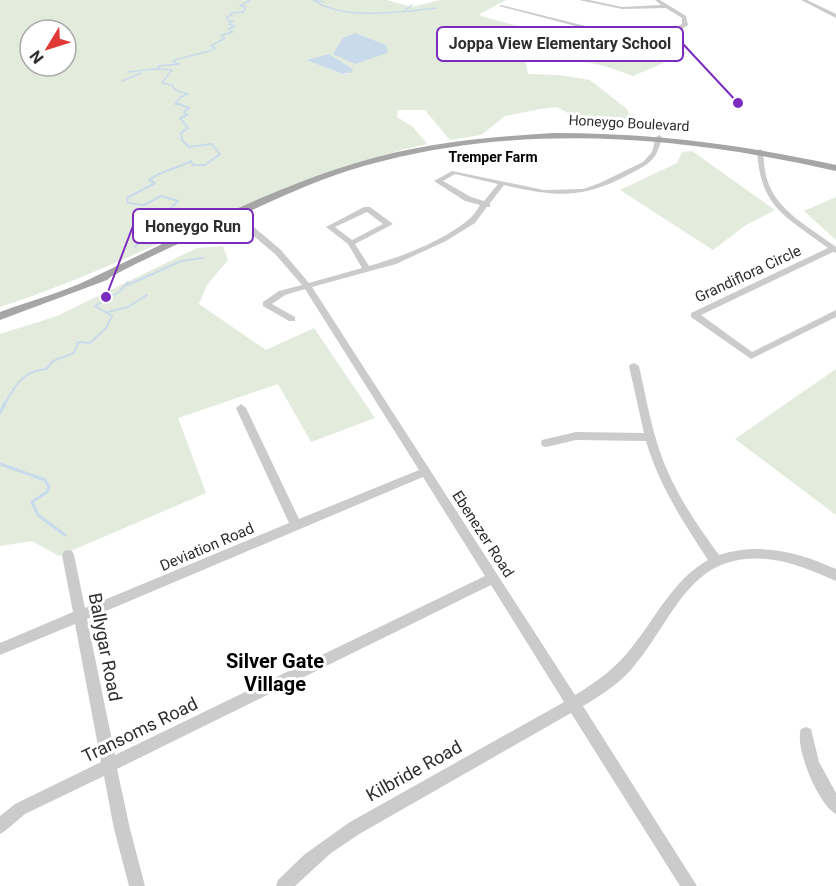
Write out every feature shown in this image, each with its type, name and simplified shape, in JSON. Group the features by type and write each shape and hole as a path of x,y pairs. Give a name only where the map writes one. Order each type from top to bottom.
{"main road":[{"name":"Honeygo Boulevard","path":"0,316 94,281 237,218 341,177 419,152 474,142 527,136 597,134 659,137 760,151 836,168"}],"street":[{"path":"581,0 622,8 667,6"},
{"path":"621,52 685,26 684,17 657,0"},
{"path":"803,0 836,16"},
{"path":"501,6 647,43"},
{"path":"487,205 468,199 438,181 454,172 556,192 597,187 651,158 655,153 659,137"},
{"path":"760,151 766,188 776,202 786,213 834,250"},
{"path":"292,319 266,304 282,293 306,284 403,258 456,232 472,221 487,205 502,183"},
{"path":"351,243 388,224 367,209 330,227 351,243 366,268"},
{"name":"Ebenezer Road","path":"237,218 288,261 306,284 688,886"},
{"name":"Grandiflora Circle","path":"834,250 694,315 752,356 836,313"},
{"path":"634,366 651,437 663,473 676,501 716,561 735,556 769,555 805,563 836,575"},
{"path":"242,408 296,526"},
{"path":"546,443 576,436 651,437"},
{"name":"Deviation Road","path":"0,649 425,472"},
{"name":"Ballygar Road","path":"68,555 127,851 137,886"},
{"name":"Kilbride Road","path":"284,886 317,853 353,827 573,703 620,673 644,646 683,586 716,561"},
{"name":"Transoms Road","path":"0,826 20,809 493,578"},
{"path":"806,734 810,760 817,777 836,806"}],"green space":[{"path":"0,0 387,0 412,7 440,0 506,0 480,14 481,16 646,61 678,49 687,53 633,76 605,66 580,61 525,61 528,74 559,75 590,80 627,109 630,117 618,121 575,117 557,107 540,109 505,116 481,135 450,140 425,110 398,110 397,117 413,127 427,144 317,177 54,288 0,307","holes":["329,54 350,67 348,74 343,74 306,60"]},
{"path":"692,151 775,210 746,225 713,250 620,190 677,163 682,152"},
{"path":"836,197 836,240 804,211"},
{"path":"223,246 228,260 207,285 199,304 266,350 314,328 375,418 311,442 278,384 178,418 206,493 59,556 32,541 0,546 0,334 57,316 197,248"},
{"path":"836,369 836,515 735,439"}],"water":[{"path":"355,33 386,45 388,53 355,64 333,54 343,38"},
{"path":"329,54 353,69 352,72 343,74 306,60"}],"waterway":[{"path":"160,69 158,66 179,64 173,62 213,50 215,48 211,46 225,38 221,35 233,32 228,29 235,26 229,24 233,21 228,21 227,17 232,15 231,13 243,12 246,7 240,6 250,0"},
{"path":"313,0 325,7 340,11 356,13 404,12"},
{"path":"316,0 323,2"},
{"path":"404,12 412,5"},
{"path":"404,12 436,8"},
{"path":"128,72 154,69 172,70 162,83 172,85 175,90 188,94 181,97 175,104 178,105"},
{"path":"122,81 141,73"},
{"path":"135,247 147,231 140,220 167,212 178,201 161,196 144,205 128,203 127,198 155,183 149,180 160,174 191,161 193,165 205,165 220,154 212,144 189,147 182,140 181,133 188,128 180,118 187,115 184,112 189,108 176,103"},
{"path":"128,285 181,261 203,258"},
{"path":"5,404 16,385 26,376 46,369 53,361 74,353 78,342 90,343 106,328 112,316 95,306 119,292 128,282"},
{"path":"108,312 128,307 147,295"},
{"path":"0,413 5,403"},
{"path":"0,464 45,480 49,487 47,492 32,502 38,515 65,535"}],"place":[{"name":"Joppa View Elementary School","path":"738,103"},
{"name":"Honeygo Run","path":"106,297"}],"district":[{"name":"Tremper Farm","path":"493,157"},
{"name":"Silver Gate Village","path":"275,672"}]}
